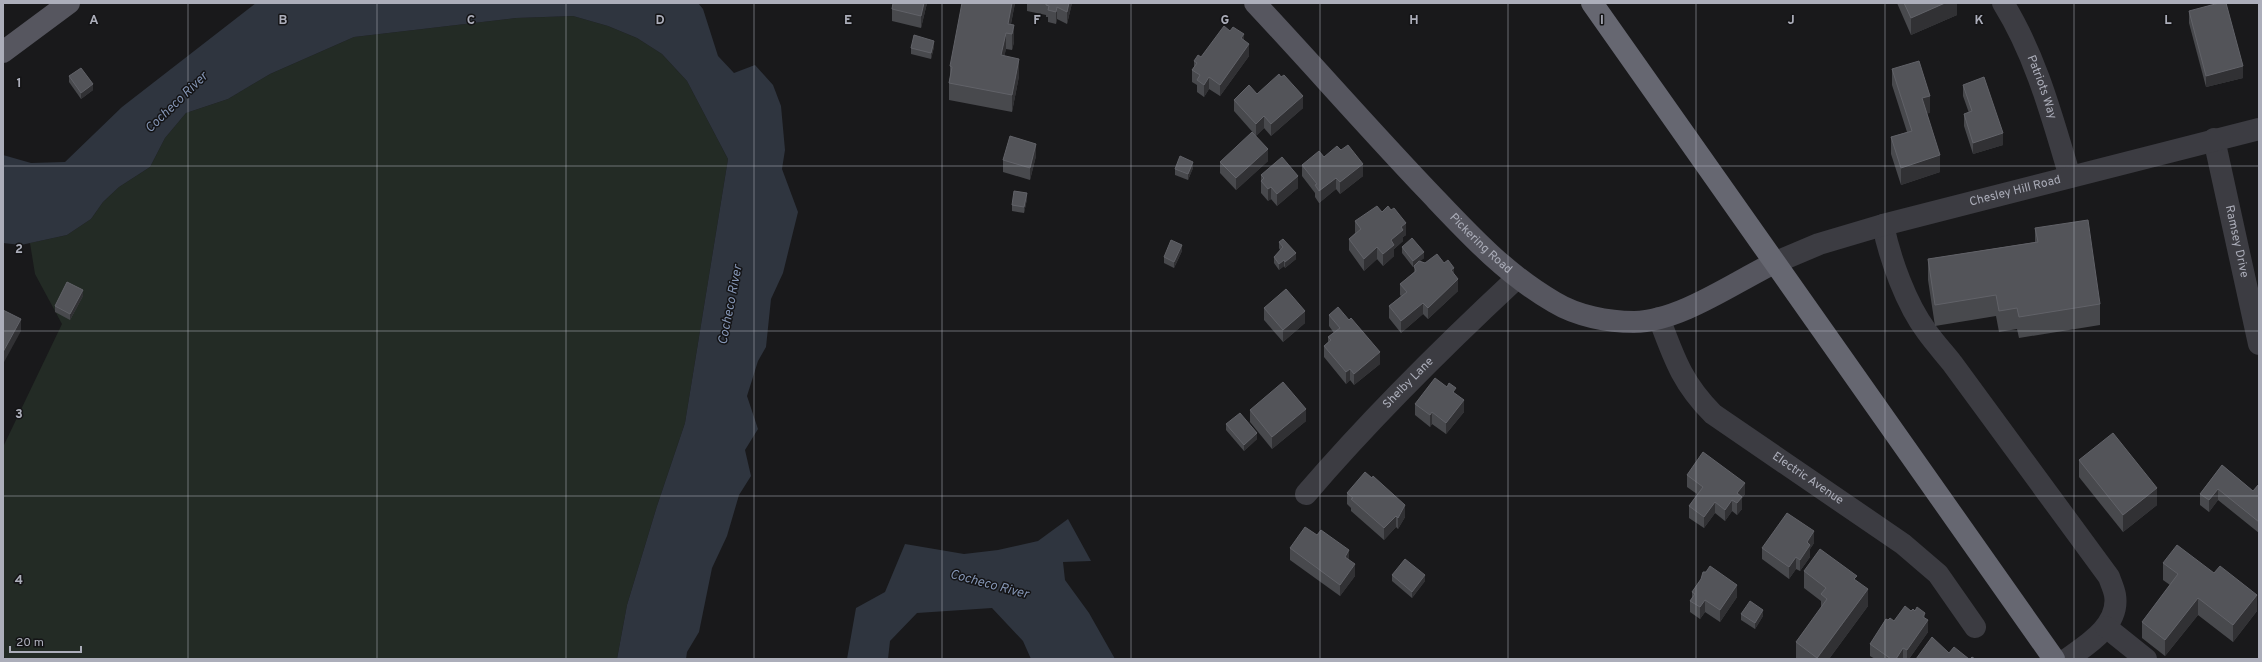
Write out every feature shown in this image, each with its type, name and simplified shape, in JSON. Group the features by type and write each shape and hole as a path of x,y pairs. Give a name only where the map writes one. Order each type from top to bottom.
{"highway":[{"path":"1592,3 2054,659"}],"main road":[{"name":"Pickering Road","path":"1255,3 1455,220 1492,257 1517,278 1555,303 1579,313 1609,320 1635,322 1659,318 1691,306 1774,263"},
{"path":"3,52 58,6"}],"street":[{"name":"Patriots Way","path":"2003,3 2026,44 2046,97 2070,176"},
{"name":"Chesley Hill Road","path":"1774,263 1819,244 1883,225 2214,139 2259,129"},
{"name":"Ramsey Drive","path":"2214,139 2259,344"},
{"path":"1883,225 1888,247 1911,306 1926,331 1957,369 2109,577 2115,596 2106,627 2097,637 2067,659"},
{"name":"Shelby Lane","path":"1306,494 1378,415 1517,278"},
{"name":"Electric Avenue","path":"1659,318 1677,366 1694,395 1713,414 1909,549 1938,574 1975,627"},
{"path":"2106,627 2146,659"}],"shaded area":[{"path":"573,16 608,26 637,38 662,54 687,81 728,159 685,423 657,506 627,605 617,659 5,659 3,653 3,447 62,324 35,274 30,243 67,235 91,219 103,202 119,187 150,167 165,138 186,113 228,99 270,74 354,37 516,18"}],"water":[{"name":"Cocheco River","path":"256,3 698,3 703,9 718,56 734,73 755,65 773,85 781,106 785,150 782,169 798,212 783,273 771,299 766,347 758,361 747,396 758,429 745,450 751,476 739,495 727,536 712,568 699,632 687,652 686,659 617,659 627,605 657,506 685,423 728,159 687,81 662,54 637,38 608,26 573,16 516,18 354,37 270,74 228,99 186,113 165,138 150,167 119,187 103,202 91,219 67,235 21,245 3,243 3,155 31,163 65,162 122,107"},
{"name":"Cocheco River","path":"1068,519 1091,561 1063,562 1065,580 1089,613 1115,659 1031,659 1023,641 992,608 917,613 890,641 888,659 847,659 856,608 885,592 905,544 964,554 998,550 1038,541"}],"building":[{"path":"893,3 924,3 921,16 892,9"},
{"path":"962,3 1012,3 1008,24 1014,25 1012,34 1006,33 1001,55 1019,59 1012,95 949,83 952,67 950,66"},
{"path":"1046,3 1069,3 1067,12 1057,7 1056,12 1048,10 1049,6 1046,5"},
{"path":"1904,3 1945,3 1911,18"},
{"path":"2219,3 2226,3 2243,66 2206,76 2189,11"},
{"path":"1224,26 1230,31 1233,27 1244,34 1241,38 1249,44 1220,85 1209,77 1204,85 1197,80 1200,75 1192,70 1197,63 1194,61 1198,55 1201,57"},
{"path":"914,35 934,41 931,53 911,48"},
{"path":"1919,61 1930,96 1922,98 1940,155 1901,168 1891,137 1912,131 1892,69"},
{"path":"81,68 93,84 81,93 69,76"},
{"path":"1279,74 1281,77 1284,75 1303,96 1271,124 1264,116 1256,124 1234,100 1249,85 1257,94"},
{"path":"1984,77 2003,133 1973,143 1964,114 1972,111 1963,85"},
{"path":"1252,132 1268,149 1236,178 1220,162"},
{"path":"1010,136 1036,144 1030,168 1003,160"},
{"path":"1348,145 1363,164 1340,182 1336,178 1319,191 1315,185 1317,184 1302,165 1319,151 1324,157 1337,146 1341,150"},
{"path":"1180,156 1193,162 1188,174 1175,169"},
{"path":"1282,157 1298,176 1277,194 1271,187 1268,189 1261,181 1264,178 1261,175"},
{"path":"1014,191 1027,193 1024,207 1012,205"},
{"path":"1377,206 1382,212 1388,206 1391,210 1394,208 1406,223 1401,227 1403,230 1391,240 1394,245 1383,254 1377,247 1364,259 1349,239 1361,229 1355,221"},
{"path":"2088,220 2100,304 2019,317 2017,308 1999,311 1996,295 1935,305 1928,259 2038,242 2035,228"},
{"path":"1412,238 1424,252 1413,261 1402,247"},
{"path":"1283,239 1296,253 1285,262 1284,260 1279,264 1274,257 1283,247 1279,242"},
{"path":"1171,240 1182,245 1174,262 1164,257"},
{"path":"1437,254 1444,263 1448,260 1454,268 1451,270 1458,279 1428,308 1423,303 1401,321 1389,306 1407,292 1400,284 1416,271 1414,266 1419,261 1425,263"},
{"path":"67,282 83,290 70,314 55,306"},
{"path":"1286,289 1305,311 1283,330 1264,308"},
{"path":"1338,307 1349,320 1351,318 1380,352 1354,374 1350,369 1346,372 1324,346 1331,340 1328,337 1340,328 1329,315"},
{"path":"3,310 21,319 3,352"},
{"path":"1435,378 1447,387 1449,383 1456,388 1453,392 1464,400 1446,423 1432,412 1430,415 1415,404"},
{"path":"1283,382 1306,409 1272,437 1250,410"},
{"path":"1240,413 1257,433 1244,445 1226,424"},
{"path":"2113,433 2157,488 2123,515 2079,460"},
{"path":"1703,452 1745,483 1737,493 1742,497 1737,503 1732,500 1725,510 1715,502 1704,517 1689,506 1703,487 1687,475"},
{"path":"2222,465 2253,491 2259,484 2259,522 2218,489 2209,500 2200,494"},
{"path":"1365,472 1372,478 1373,476 1405,505 1398,518 1396,516 1384,528 1351,499 1353,498 1347,493"},
{"path":"1787,513 1814,531 1807,542 1810,545 1800,560 1796,557 1789,567 1762,548"},
{"path":"1305,527 1317,535 1321,530 1349,550 1345,557 1355,564 1340,585 1290,548"},
{"path":"2177,545 2214,573 2220,566 2257,595 2233,625 2198,598 2165,640 2142,622 2178,574 2163,563"},
{"path":"1820,549 1857,576 1854,579 1868,589 1817,658 1796,642 1827,599 1821,594 1826,588 1804,571"},
{"path":"1405,559 1425,575 1412,592 1392,575"},
{"path":"1710,566 1737,585 1720,610 1705,600 1700,607 1690,601 1695,594 1692,592 1701,579 1703,572 1706,572"},
{"path":"1750,601 1763,610 1755,623 1741,614"},
{"path":"1905,606 1911,611 1913,609 1915,611 1917,607 1925,613 1923,617 1928,620 1907,650 1903,648 1896,659 1891,659 1870,644 1886,619 1888,620 1890,618 1894,621"},
{"path":"1932,637 1949,653 1954,647 1969,659 1916,659"}]}
